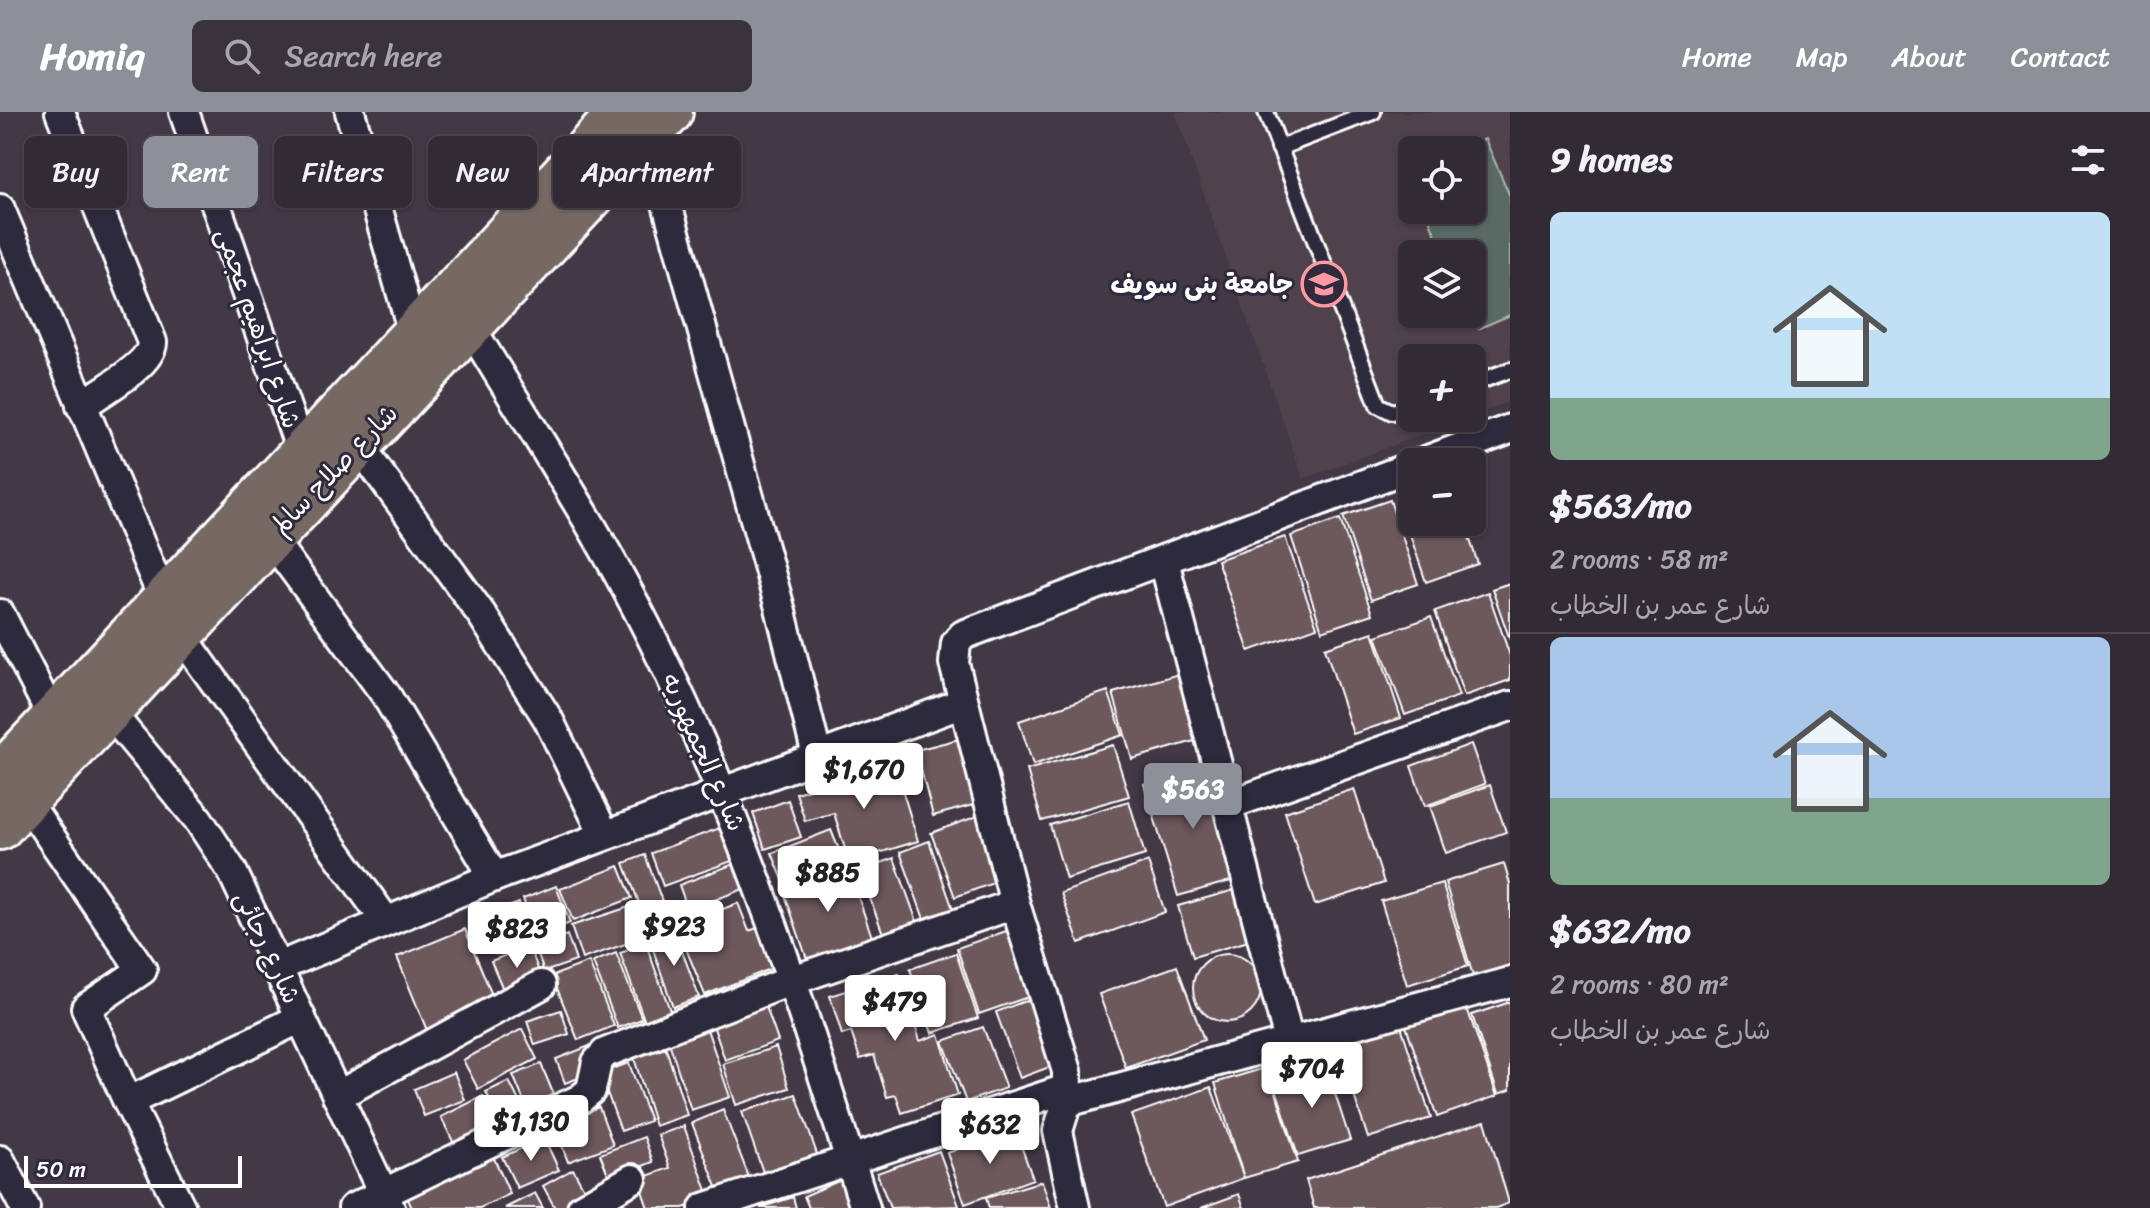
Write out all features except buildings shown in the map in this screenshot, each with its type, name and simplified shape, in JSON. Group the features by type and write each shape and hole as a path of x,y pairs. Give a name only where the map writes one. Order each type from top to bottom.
{"main road":[{"name":"شارع صلاح سالم","path":"8,801 108,710 172,618 302,454 413,333 647,120"},
{"name":"شارع صلاح سالم","path":"8,801 54,720 269,536 471,328 647,120"}],"street":[{"path":"60,112 152,349 144,361 81,406"},
{"name":"شارع ابراهيم عجمى","path":"184,112 302,454"},
{"path":"350,112 413,333"},
{"path":"647,120 817,755"},
{"path":"0,209 172,618 385,920"},
{"name":"شارع الجمهوريه","path":"471,328 632,600 723,789 756,872 865,1208"},
{"path":"1460,448 1510,429"},
{"path":"358,444 482,615 548,719 604,834"},
{"path":"1075,1208 1058,1131 1068,1095 1067,1071 1015,904 952,653 963,635 1398,471"},
{"path":"269,536 386,695 494,877"},
{"path":"1164,561 1289,1041"},
{"path":"0,614 54,720"},
{"path":"278,967 385,920 604,834 963,703"},
{"path":"1228,805 1510,706"},
{"name":"شارع رجائى","path":"108,710 216,844 246,898 387,1201"},
{"path":"8,801 142,970 86,1008 181,1208"},
{"path":"353,1208 387,1201 580,1099 591,1090 597,1062 605,1053 790,981 1015,904"},
{"path":"704,1208 850,1160 1068,1095 1289,1041 1510,982"},
{"path":"337,1096 541,985"},
{"path":"128,1102 301,1018"},
{"path":"0,1160 25,1208"},
{"path":"582,1208 632,1179"}],"lane":[{"path":"1266,112 1378,405 1392,412 1398,410"},
{"path":"1279,148 1373,112"},
{"path":"1486,379 1510,370"}],"shaded area":[{"name":"جامعة بنى سويف","path":"1175,112 1510,112 1510,401 1486,410 1486,344 1398,344 1398,432 1429,432 1303,479"}],"green space":[{"path":"1486,141 1510,196 1510,315 1486,326 1486,240 1438,240 1431,224 1486,224"}],"place":[{"name":"جامعة بنى سويف","path":"1324,284"}]}
